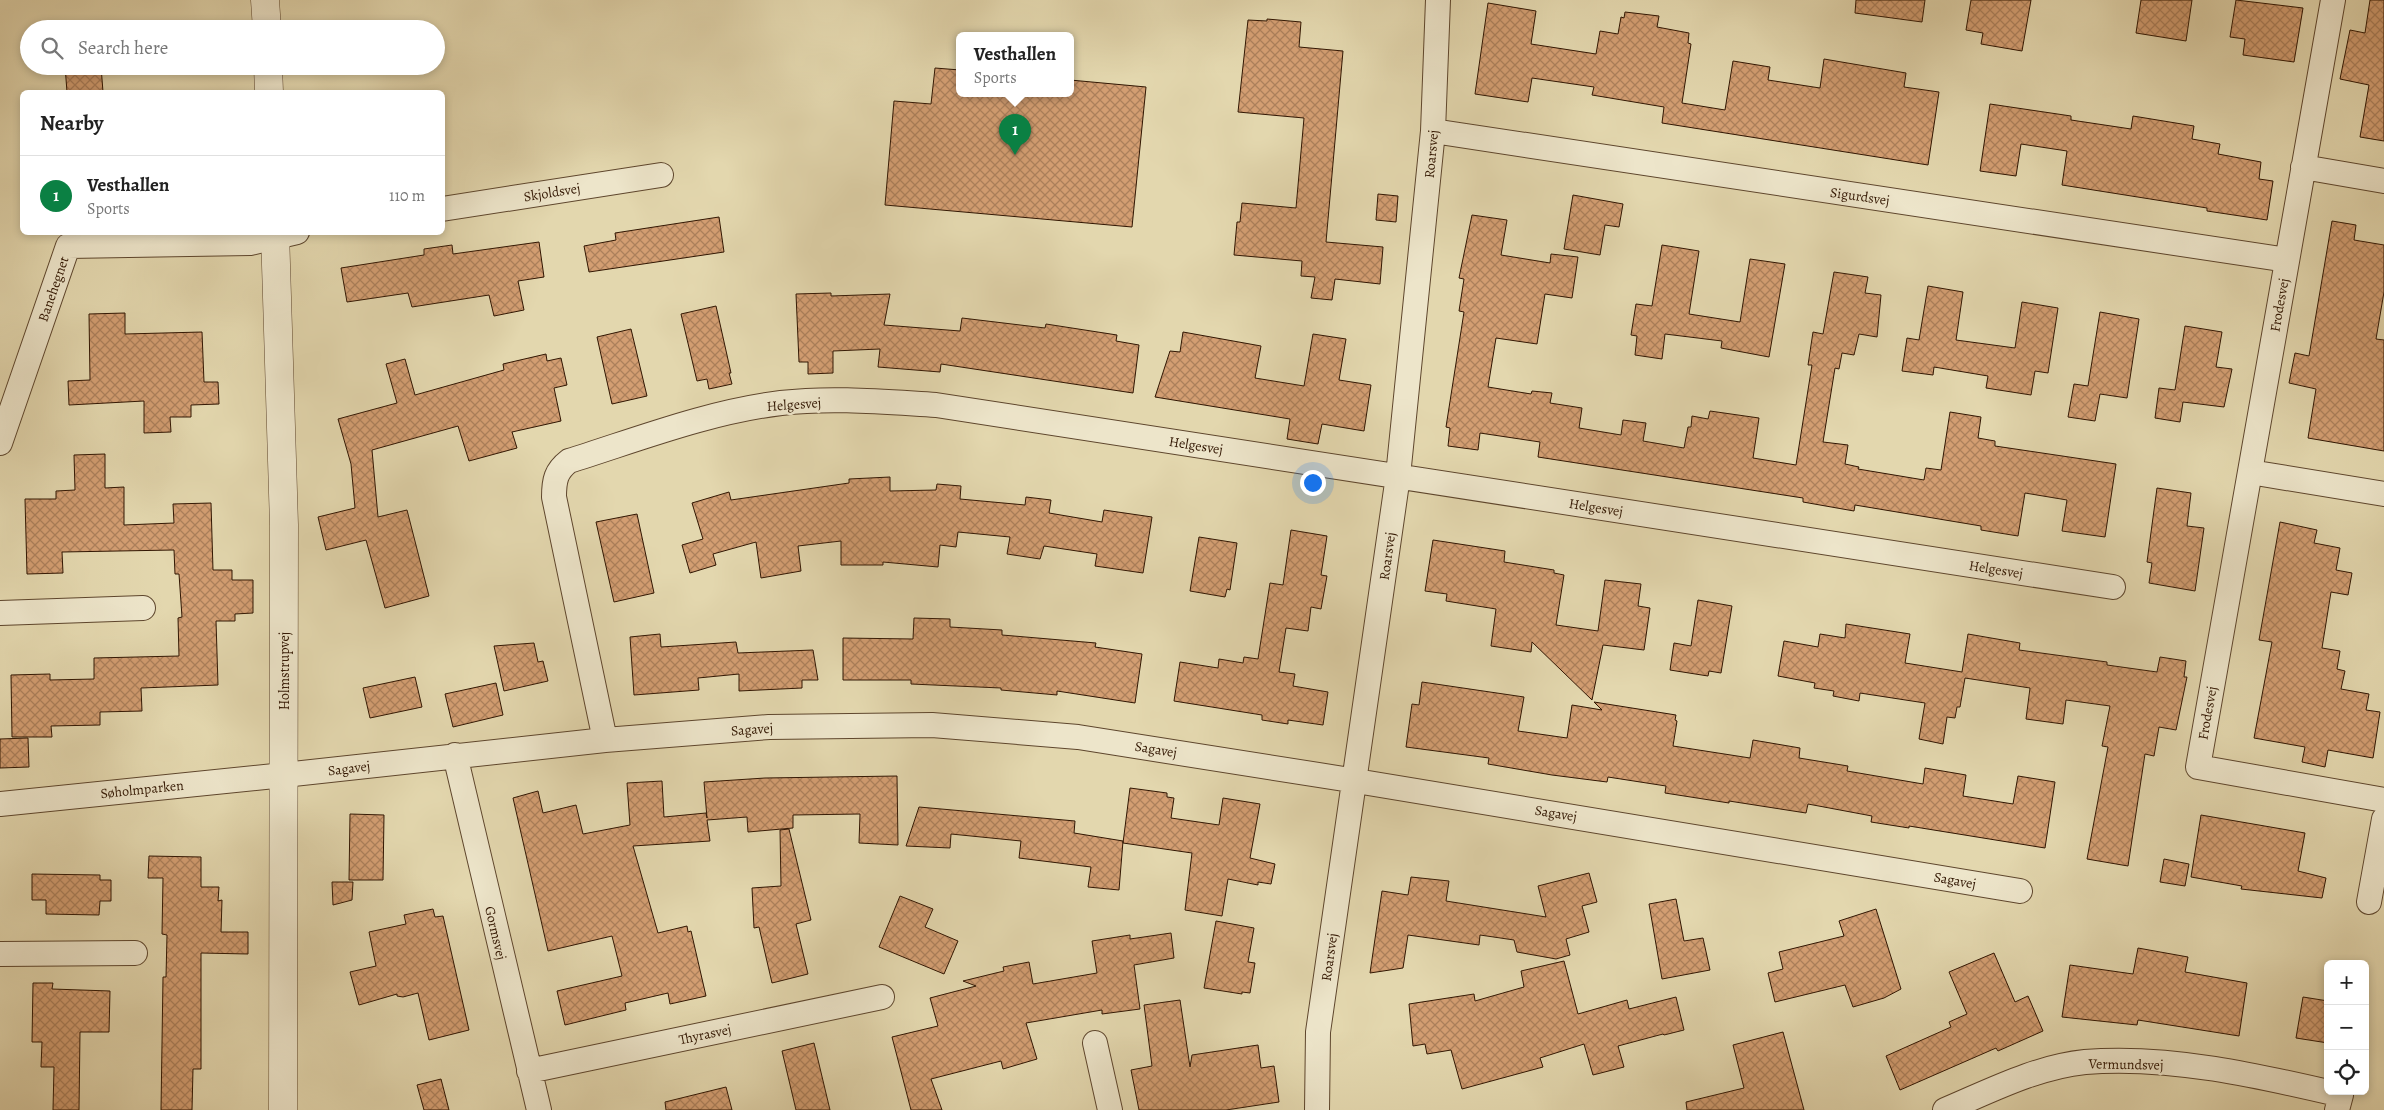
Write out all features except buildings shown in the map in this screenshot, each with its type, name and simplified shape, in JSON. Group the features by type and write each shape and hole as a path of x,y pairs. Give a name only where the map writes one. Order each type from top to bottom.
{"street":[{"path":"266,0 266,20"},
{"name":"Roarsvej","path":"1316,1110 1318,1032 1398,476 1433,131 1438,0"},
{"name":"Frodesvej","path":"2333,0 2198,767 2384,800"},
{"path":"268,75 269,90"},
{"name":"Sigurdsvej","path":"1433,131 2287,260"},
{"path":"2303,167 2384,181"},
{"name":"Skjoldsvej","path":"445,209 661,175"},
{"name":"Banehegnet","path":"0,443 68,246 250,243 278,235"},
{"name":"Holmstrupvej","path":"282,235 284,525 283,1110"},
{"name":"Helgesvej","path":"605,740 554,497 554,483 558,470 569,460 728,412 782,403 862,400 936,405 2113,587"},
{"path":"2250,472 2384,494"},
{"path":"0,613 143,608"},
{"name":"Sagavej","path":"284,775 605,740 769,727 932,725 1078,737 1355,780 2020,891"},
{"name":"Gormsvej","path":"455,755 539,1110"},
{"name":"Søholmparken","path":"0,804 284,775"},
{"path":"2369,902 2384,819"},
{"path":"0,954 135,953"},
{"name":"Thyrasvej","path":"529,1071 882,997"},
{"path":"1095,1043 1110,1110"},
{"name":"Vermundsvej","path":"1946,1110 2023,1077 2084,1062 2153,1062 2275,1080 2339,1102"}],"place":[{"name":"Vesthallen","path":"1015,155"}]}
